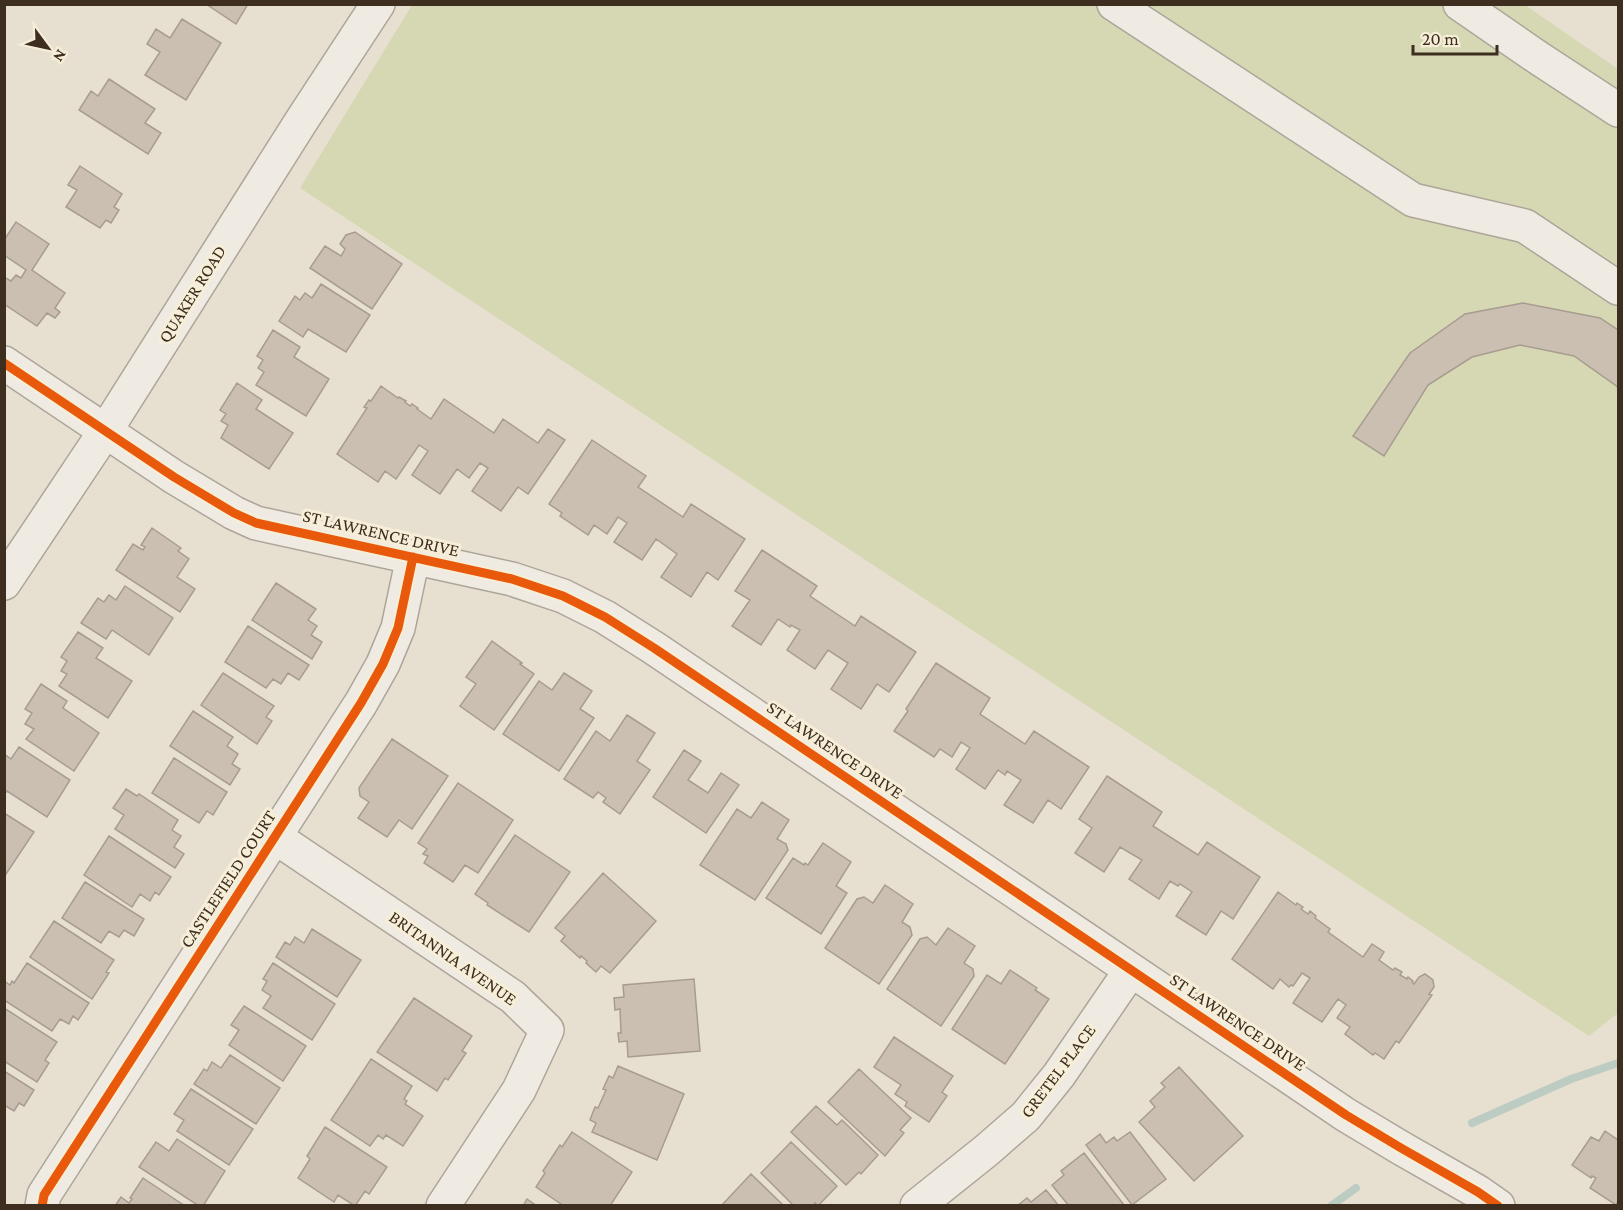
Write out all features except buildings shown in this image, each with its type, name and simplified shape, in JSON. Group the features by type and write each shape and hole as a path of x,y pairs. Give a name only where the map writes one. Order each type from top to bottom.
{"street":[{"name":"QUAKER ROAD","path":"4,583 106,430 378,4"},
{"path":"1114,4 1413,200 1525,226 1618,288"},
{"path":"1460,4 1618,110"},
{"name":"ST LAWRENCE DRIVE","path":"4,363 174,477 234,513 256,523 512,579 563,596 606,618 1346,1114 1498,1206"},
{"name":"CASTLEFIELD COURT","path":"42,1206 44,1196 361,703 383,664 398,628 413,557"},
{"name":"BRITANNIA AVENUE","path":"275,837 513,997 547,1030 519,1090 442,1206"},
{"name":"GRETEL PLACE","path":"917,1206 1026,1116 1059,1075 1131,970"}],"green space":[{"path":"412,5 1525,5 1618,69 1618,1013 1589,1036 300,188"}],"waterway":[{"path":"1472,1123 1571,1079 1618,1063"},
{"path":"1331,1206 1356,1188"}],"cycle path":[{"path":"4,363 174,477 234,513 256,523 512,579 563,596 605,617 1346,1115 1498,1206"},
{"path":"42,1206 44,1195 361,703 383,664 398,628 413,557"}]}
